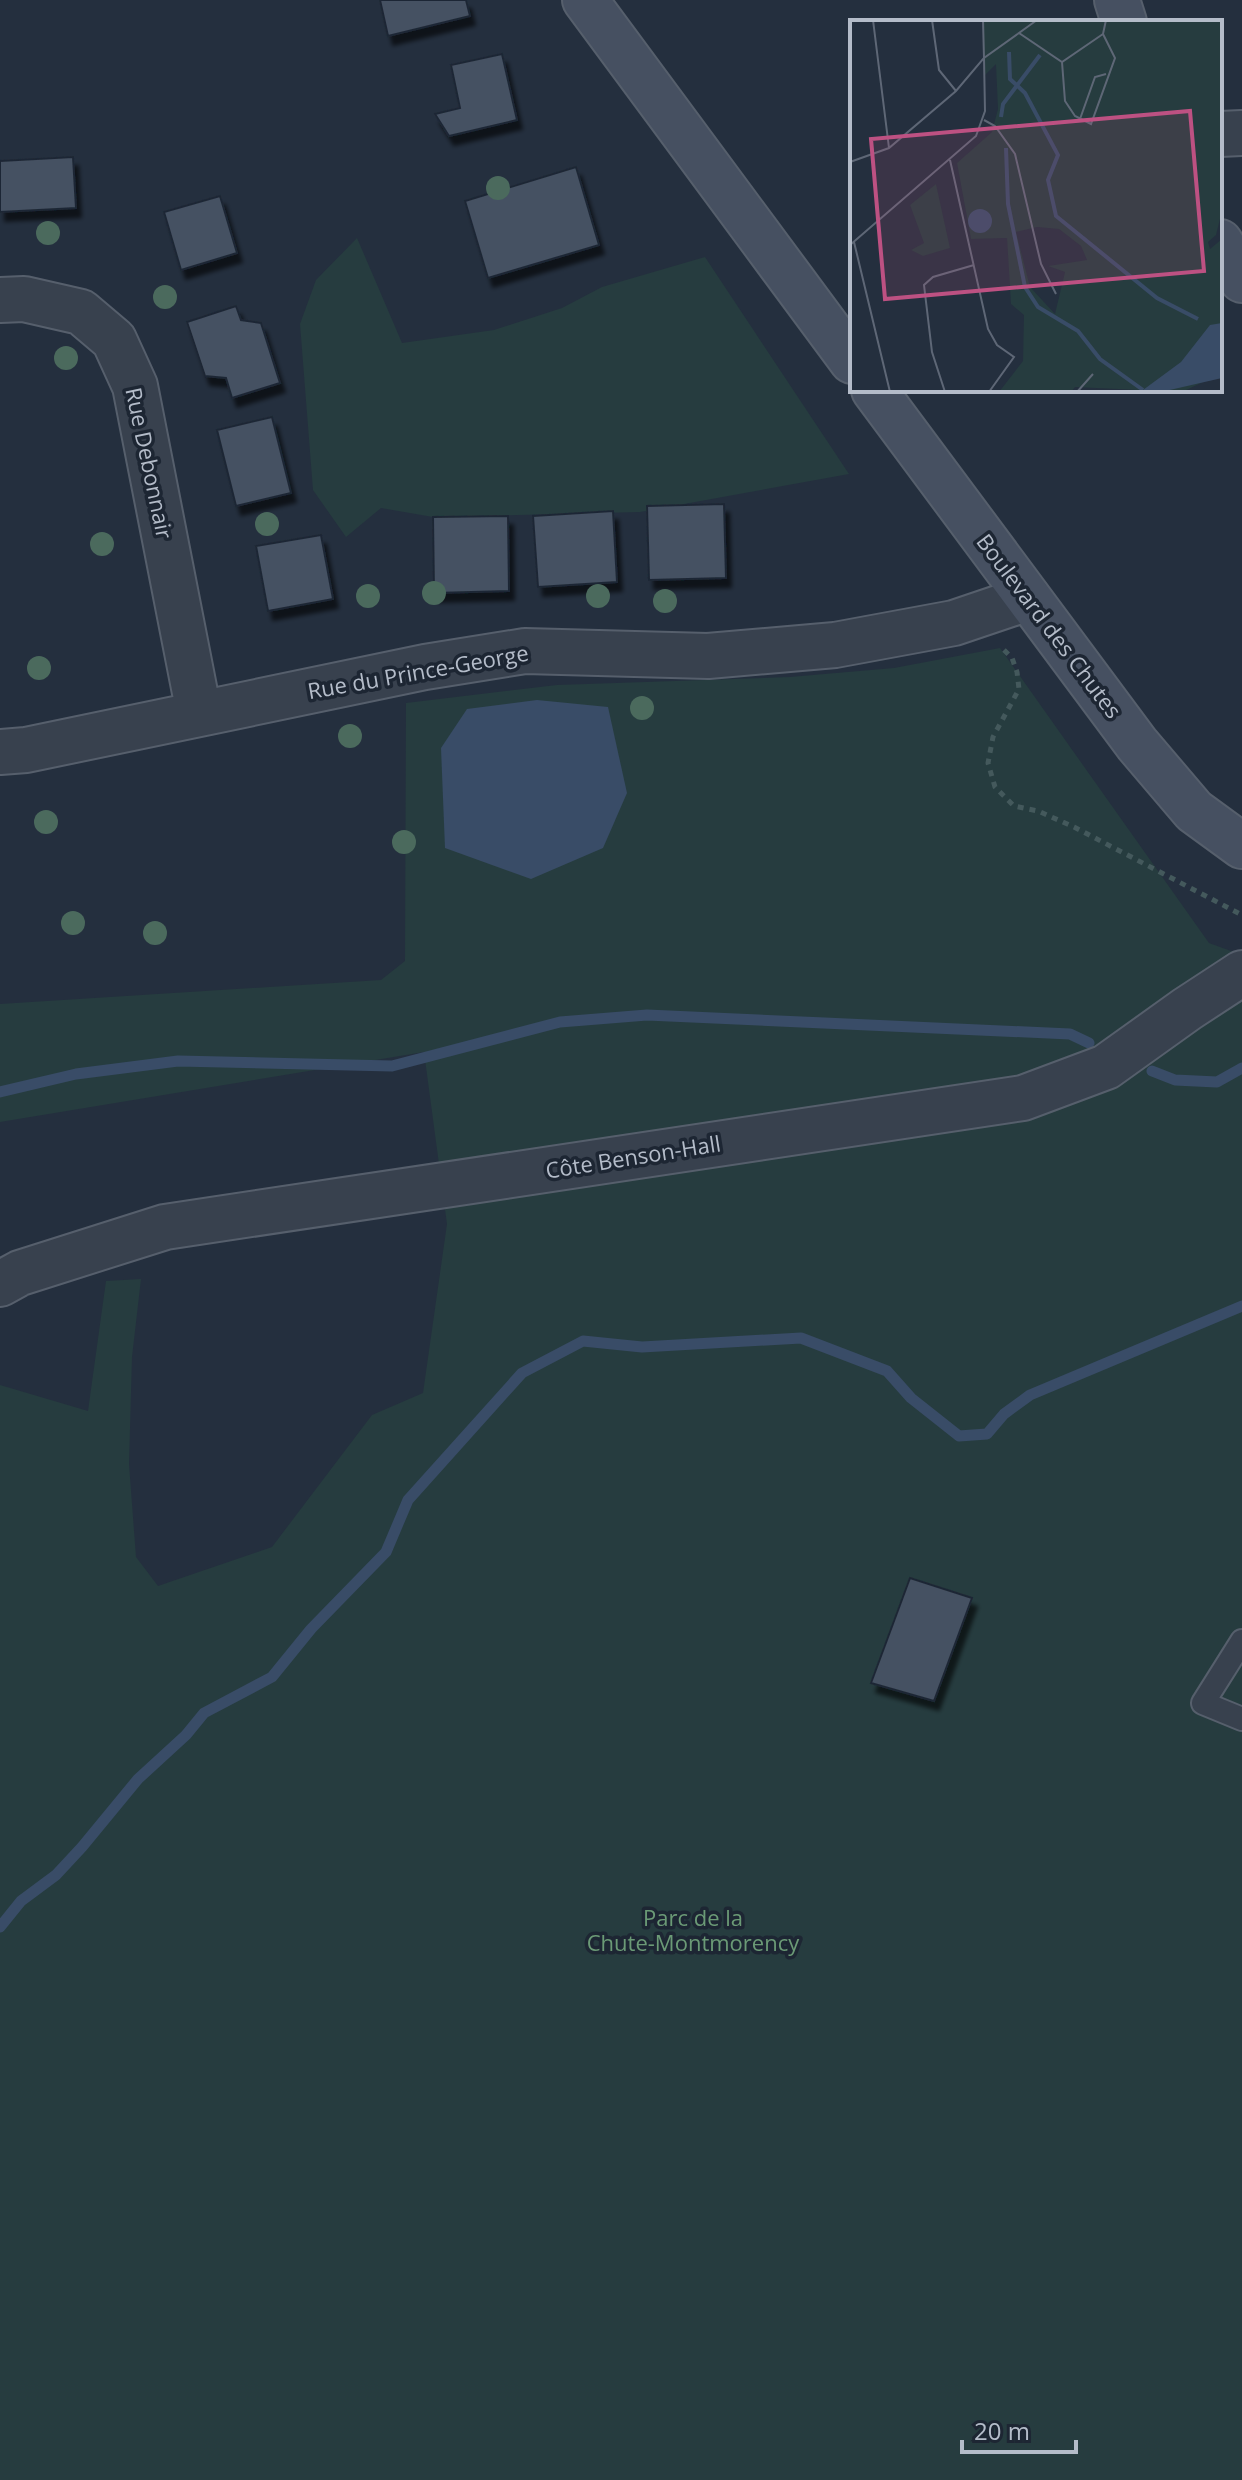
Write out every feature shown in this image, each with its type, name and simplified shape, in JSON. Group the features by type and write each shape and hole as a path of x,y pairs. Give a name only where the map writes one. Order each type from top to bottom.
{"street":[{"path":"585,0 850,358"},
{"path":"1117,0 1123,20"},
{"path":"1222,134 1242,133"},
{"path":"1222,245 1242,280"},
{"name":"Rue Debonnair","path":"0,300 24,299 81,312 114,340 135,386 199,713"},
{"name":"Boulevard des Chutes","path":"875,392 1137,744 1194,811 1242,846"},
{"name":"Rue du Prince-George","path":"0,752 26,750 425,667 525,651 708,656 835,645 954,623 1028,598"},
{"name":"Côte Benson-Hall","path":"0,1284 20,1273 165,1227 1023,1098 1106,1067 1242,973"}],"lane":[{"path":"1242,1641 1203,1703 1242,1719"}],"path":[{"path":"996,641 1012,658 1019,689 993,737 988,763 995,787 1014,806 1038,811 1074,827 1242,915"}],"green space":[{"path":"357,238 402,343 494,330 562,308 602,287 705,257 849,474 640,512 433,517 381,508 346,537 313,490 300,324 316,280"},
{"name":"Parc de la Chute-Montmorency","path":"1000,648 1209,943 1242,955 1242,2480 0,2480 0,1385 88,1411 106,1281 141,1279 132,1357 129,1464 136,1557 158,1586 272,1547 372,1415 423,1393 447,1224 424,1052 0,1122 0,1004 381,980 405,961 406,703 557,685 790,677 894,668"}],"water":[{"path":"537,700 608,707 627,793 603,848 531,879 445,848 441,748 467,709"}],"building":[{"path":"380,0 466,0 470,16 388,36"},
{"path":"502,54 517,120 449,136 435,114 460,108 451,65"},
{"path":"73,157 76,208 0,212 0,161"},
{"path":"576,167 599,245 488,278 465,201"},
{"path":"220,196 237,253 181,270 164,212"},
{"path":"236,306 241,320 261,323 280,383 232,398 226,378 205,376 187,322"},
{"path":"272,417 291,493 236,506 217,430"},
{"path":"724,504 726,578 649,580 647,506"},
{"path":"613,511 617,582 538,587 533,516"},
{"path":"508,516 509,591 434,593 433,517"},
{"path":"321,535 333,599 268,611 256,546"},
{"path":"910,1578 972,1598 934,1701 871,1683"}],"waterway":[{"path":"0,1092 76,1074 178,1061 392,1066 560,1022 647,1015 1070,1034 1089,1043"},
{"path":"1152,1071 1175,1080 1217,1082 1242,1068"},
{"path":"0,1927 21,1901 56,1875 138,1779 186,1735 204,1713 272,1677 311,1629 386,1552 408,1500 522,1373 583,1341 642,1347 801,1338 887,1371 911,1398 959,1436 987,1434 1004,1414 1030,1395 1242,1306"}]}
